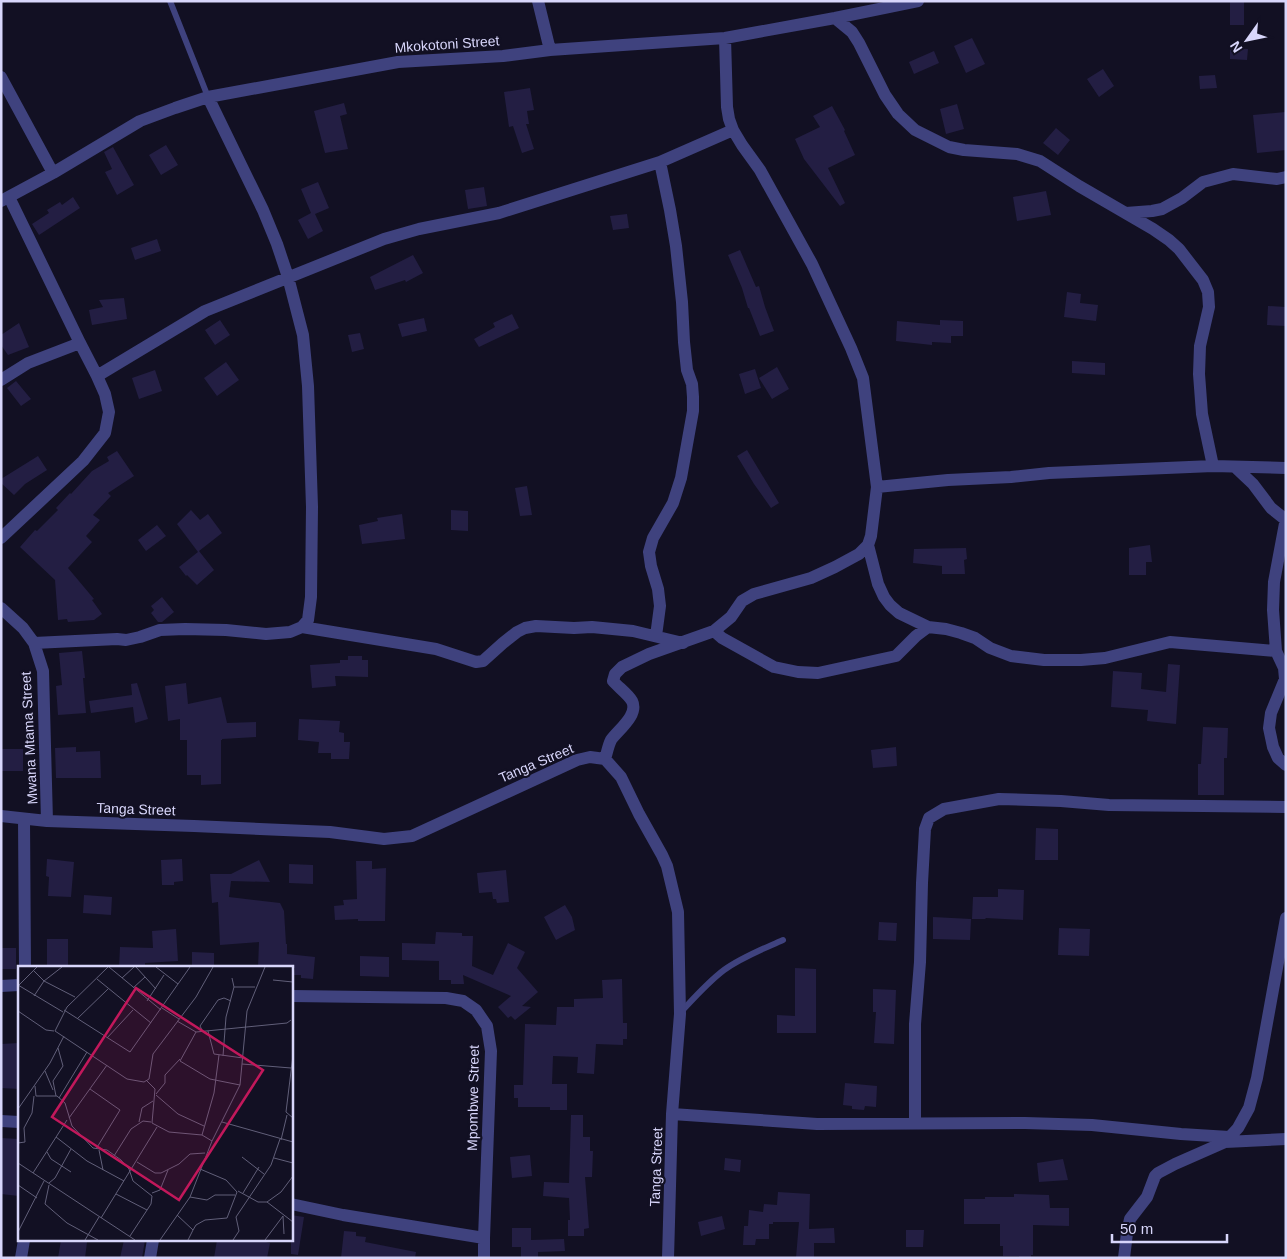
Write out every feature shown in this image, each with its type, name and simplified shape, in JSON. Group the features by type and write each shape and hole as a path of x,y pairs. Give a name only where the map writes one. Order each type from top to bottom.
{"street":[{"path":"538,1 550,50"},
{"name":"Mkokotoni Street","path":"5,199 53,173 140,121 208,97 398,62 503,56 550,50 725,38 918,1"},
{"path":"835,18 852,32 885,95 898,114 914,130 949,147 1017,154 1040,161 1153,229 1179,248 1203,280 1208,292 1209,307 1200,346 1199,374 1202,414 1213,466"},
{"path":"605,759 609,744 625,724 632,711 633,703 613,681 614,674 622,667 649,654 714,632 731,617 742,602 754,594 811,578 834,568 859,554 868,545 872,536 877,487 862,378 851,348 812,264 760,170 733,130 727,107 725,38"},
{"path":"1,77 53,173"},
{"path":"34,643 126,640 160,630 218,630 266,634 290,632 302,627 308,620 311,597 312,507 308,395 303,335 288,277 277,244 263,210 208,97"},
{"path":"97,376 206,311 384,238 404,232 499,213 660,162 733,130"},
{"path":"656,636 660,606 649,552 653,538 673,503 681,478 693,397 684,342 676,246 660,162"},
{"path":"1125,213 1162,209 1182,198 1203,182 1233,174 1277,179 1286,177"},
{"path":"1,538 83,461 105,433 109,412 105,394 97,376 5,199"},
{"path":"1,380 28,363 80,343"},
{"path":"877,487 1049,473 1213,466 1286,468"},
{"path":"1235,467 1253,484 1271,508 1286,519 1274,582 1273,618 1276,651 1284,668 1285,679 1270,713 1269,728 1273,747 1278,758 1286,765"},
{"path":"868,545 878,584 884,597 899,613 928,627 961,632 975,638 990,648 1011,656 1044,660 1104,658 1170,642 1276,651"},
{"name":"Mwana Mtama Street","path":"1,608 22,628 34,643 43,671 47,821"},
{"path":"302,627 436,648 476,662 480,662 517,632 536,626 592,627 633,631 683,643"},
{"path":"714,632 774,667 818,674 896,656 928,627"},
{"name":"Tanga Street","path":"1,816 24,820 330,832 384,839 412,836 577,760 590,757 605,759 621,777 667,866 678,912 680,1014 672,1114 668,1258"},
{"path":"915,1124 914,1024 920,962 925,829 929,818 944,809 999,799 1109,805 1286,807"},
{"path":"24,820 25,966"},
{"path":"1124,1258 1130,1220 1146,1197 1155,1176 1175,1164 1227,1139 1238,1128 1249,1108 1257,1078 1286,918"},
{"path":"1,986 18,985"},
{"name":"Mpombwe Street","path":"292,996 446,998 463,1001 476,1010 487,1026 491,1051 484,1258"},
{"path":"672,1114 818,1124 1026,1123 1092,1125 1227,1139 1286,1138"},
{"path":"1,1121 18,1122"},
{"path":"292,1204 343,1215 484,1238"},
{"path":"21,1258 24,1242"},
{"path":"150,1258 153,1242"}],"lane":[{"path":"170,1 208,97"},
{"path":"680,1014 725,969 743,958 783,940"}],"building":[{"path":"1230,1 1244,1 1244,25 1230,25"},
{"path":"972,38 985,64 966,73 954,46"},
{"path":"1230,48 1248,49 1247,60 1230,59"},
{"path":"934,51 939,63 914,74 909,62"},
{"path":"1103,69 1114,86 1099,97 1087,79"},
{"path":"1215,75 1217,88 1200,89 1199,76"},
{"path":"530,88 534,110 527,111 529,124 526,124 534,149 522,153 513,126 509,127 504,92"},
{"path":"344,103 347,114 340,116 348,149 325,153 314,111"},
{"path":"957,104 964,129 946,134 940,109"},
{"path":"832,106 845,130 855,155 828,168 845,203 840,206 804,159 795,139 820,127 813,116"},
{"path":"1285,112 1286,150 1257,153 1253,115"},
{"path":"1056,128 1070,140 1058,155 1043,143"},
{"path":"166,145 178,165 161,175 149,155"},
{"path":"113,147 134,185 117,195 105,172 112,169 104,152"},
{"path":"318,182 329,208 315,214 323,231 308,239 298,220 311,213 301,189"},
{"path":"484,187 487,206 468,209 465,190"},
{"path":"1046,191 1051,215 1017,221 1013,197"},
{"path":"73,197 80,208 39,235 32,224 49,213 47,210 60,202 62,205"},
{"path":"627,214 629,228 613,230 610,216"},
{"path":"157,239 161,251 135,260 131,248"},
{"path":"740,250 756,287 759,286 774,331 760,336 728,255"},
{"path":"413,255 423,273 406,282 405,280 375,290 370,277"},
{"path":"1067,292 1081,294 1080,303 1098,305 1096,321 1064,317"},
{"path":"124,298 127,319 92,325 89,310 103,307 99,300"},
{"path":"1268,306 1286,307 1286,326 1267,325"},
{"path":"512,314 519,328 479,347 474,339 495,327 493,323"},
{"path":"424,318 427,331 402,337 398,324"},
{"path":"220,320 230,335 215,345 205,330"},
{"path":"940,320 963,321 963,336 951,336 951,343 932,342 932,345 896,341 897,321 940,325"},
{"path":"19,323 29,347 8,355 1,345 1,335"},
{"path":"360,333 364,349 352,352 348,335"},
{"path":"1072,361 1105,363 1105,375 1072,373"},
{"path":"226,362 239,380 217,396 204,378"},
{"path":"777,367 789,389 772,399 759,378"},
{"path":"755,369 761,388 745,394 739,374"},
{"path":"155,370 162,391 139,399 132,378"},
{"path":"16,381 31,399 21,406 7,388"},
{"path":"747,450 779,503 771,508 737,456"},
{"path":"117,451 134,476 108,493 111,496 93,515 100,520 86,536 92,542 68,568 94,599 92,600 102,614 94,620 68,622 67,619 58,620 55,580 20,547 35,530 37,531 58,510 56,508 92,471 109,461 107,457"},
{"path":"38,456 47,470 25,484 14,495 1,483 1,479"},
{"path":"527,486 532,515 520,516 515,488"},
{"path":"191,510 200,520 208,514 222,533 199,551 214,570 197,585 179,567 198,552 177,524"},
{"path":"451,510 468,511 468,531 451,530"},
{"path":"402,514 405,539 362,544 359,525 378,521 377,518"},
{"path":"157,525 166,536 146,551 138,540"},
{"path":"1150,545 1152,562 1146,562 1146,575 1129,575 1129,548"},
{"path":"966,548 967,559 964,560 965,574 942,574 942,566 913,563 914,549"},
{"path":"162,597 174,612 162,622 158,622 151,613 154,610 151,606"},
{"path":"82,651 86,713 58,715 56,686 62,685 59,653"},
{"path":"348,656 362,656 362,660 368,660 368,677 335,676 336,686 312,688 310,665 340,663 340,660 348,660"},
{"path":"1168,664 1180,665 1176,724 1147,721 1148,710 1111,707 1113,671 1142,673 1141,689 1166,692"},
{"path":"137,683 148,719 135,723 133,707 91,713 89,701 132,695 131,684"},
{"path":"186,683 188,704 221,697 227,723 256,722 256,737 221,740 221,784 201,785 201,775 187,775 187,740 180,740 180,719 168,721 165,686"},
{"path":"299,719 340,721 339,732 344,733 344,742 350,742 349,759 331,759 331,753 318,753 319,742 298,740"},
{"path":"1203,727 1228,728 1227,758 1224,758 1224,795 1198,795 1198,764 1201,764"},
{"path":"76,747 76,752 100,751 101,778 56,778 55,748"},
{"path":"896,747 897,766 873,768 871,750"},
{"path":"1,749 23,749 23,771 1,771"},
{"path":"1036,828 1058,829 1058,860 1035,860"},
{"path":"47,859 74,862 71,897 48,896 49,877 46,876"},
{"path":"182,859 183,881 174,882 174,885 162,885 161,860"},
{"path":"259,860 270,882 231,881 229,897 280,903 284,911 287,954 315,957 313,979 294,975 295,968 292,968 292,966 258,966 259,942 220,945 218,902 212,903 210,874 231,874"},
{"path":"356,861 372,861 372,869 386,868 385,921 335,920 334,906 344,905 343,900 357,899"},
{"path":"289,864 313,865 313,884 289,883"},
{"path":"506,870 509,902 497,903 496,899 493,899 492,892 479,893 477,873"},
{"path":"998,889 1024,890 1023,920 972,919 973,897 998,897"},
{"path":"84,895 112,897 111,915 83,913"},
{"path":"565,905 572,917 575,930 556,940 544,917"},
{"path":"933,917 971,919 970,940 933,939"},
{"path":"879,922 897,923 896,941 878,940"},
{"path":"1059,928 1090,929 1089,956 1058,955"},
{"path":"176,929 178,961 145,963 145,966 119,966 120,947 153,948 152,931"},
{"path":"436,932 462,933 462,936 473,936 472,966 493,975 508,943 525,952 517,968 538,992 522,1006 531,1007 515,1020 511,1016 508,1018 498,1007 511,996 463,975 464,984 451,984 451,980 439,980 439,961 402,960 402,943 435,944"},
{"path":"47,939 68,939 68,966 47,966"},
{"path":"1,948 16,948 16,969 1,969"},
{"path":"192,952 214,953 214,966 192,966"},
{"path":"360,956 389,957 389,977 360,976"},
{"path":"795,968 816,969 816,1033 777,1033 777,1015 795,1016"},
{"path":"622,979 623,1023 627,1023 627,1039 623,1039 623,1045 596,1044 594,1074 577,1073 578,1057 553,1056 552,1084 567,1084 567,1110 550,1110 550,1107 518,1107 518,1098 514,1098 514,1085 523,1085 525,1024 556,1025 557,1007 574,1007 574,999 603,998 602,980"},
{"path":"873,989 896,990 894,1044 874,1043 876,1012 873,1012"},
{"path":"18,1043 18,1089 1,1088 1,1044"},
{"path":"845,1083 877,1086 876,1107 865,1106 864,1110 852,1109 852,1106 843,1105"},
{"path":"571,1115 583,1115 583,1137 590,1137 590,1151 593,1151 592,1177 585,1177 589,1228 584,1229 584,1236 568,1236 568,1220 570,1220 569,1198 543,1196 544,1182 569,1183"},
{"path":"1,1138 18,1139 18,1196 1,1194"},
{"path":"530,1155 532,1176 512,1178 510,1157"},
{"path":"725,1158 741,1160 740,1172 724,1170"},
{"path":"1063,1159 1068,1180 1039,1182 1037,1163"},
{"path":"778,1192 810,1194 809,1229 834,1228 835,1243 814,1243 814,1258 796,1258 799,1222 773,1222 773,1224 769,1224 769,1239 756,1239 755,1245 743,1245 744,1226 748,1226 749,1210 763,1212 764,1204 777,1205"},
{"path":"1014,1194 1049,1195 1050,1208 1069,1208 1069,1226 1033,1225 1033,1255 1031,1255 1031,1258 1003,1256 1003,1246 1000,1246 1000,1224 964,1224 964,1199 1014,1197"},
{"path":"292,1215 304,1217 298,1255 291,1254"},
{"path":"722,1216 725,1229 701,1236 698,1222"},
{"path":"512,1228 531,1228 531,1240 564,1239 565,1251 538,1252 538,1258 521,1258 521,1247 512,1247"},
{"path":"906,1230 924,1230 923,1247 906,1247"},
{"path":"344,1231 356,1232 356,1236 366,1237 365,1242 416,1252 415,1258 341,1258"},
{"path":"61,1242 87,1242 85,1258 58,1258"},
{"path":"124,1242 145,1242 142,1258 120,1258"},
{"path":"217,1242 270,1243 267,1258 214,1258"}]}
